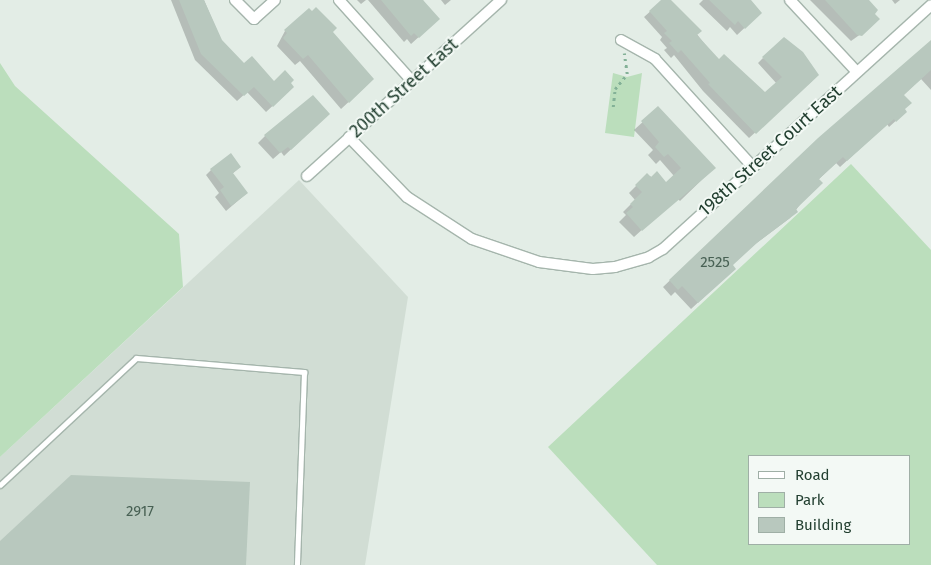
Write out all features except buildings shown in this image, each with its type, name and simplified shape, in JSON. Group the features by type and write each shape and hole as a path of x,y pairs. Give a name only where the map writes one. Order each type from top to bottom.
{"street":[{"path":"235,0 254,20 275,0"},
{"path":"339,0 412,80"},
{"name":"200th Street East","path":"307,176 501,0"},
{"path":"790,0 857,72"},
{"name":"198th Street Court East","path":"349,137 407,197 472,239 539,262 593,269 634,262 663,249 931,5"},
{"path":"621,40 655,59 753,167"}],"lane":[{"path":"0,485 136,358 304,372 297,565"}],"path":[{"path":"613,107 616,89 627,74 621,40"}],"shaded area":[{"path":"299,180 408,297 365,565 0,565 0,457"}],"green space":[{"path":"0,63 15,86 179,234 183,287 0,457"},
{"path":"613,73 627,77 642,73 634,137 605,133"},
{"path":"851,164 931,250 931,565 657,565 548,447"}]}
